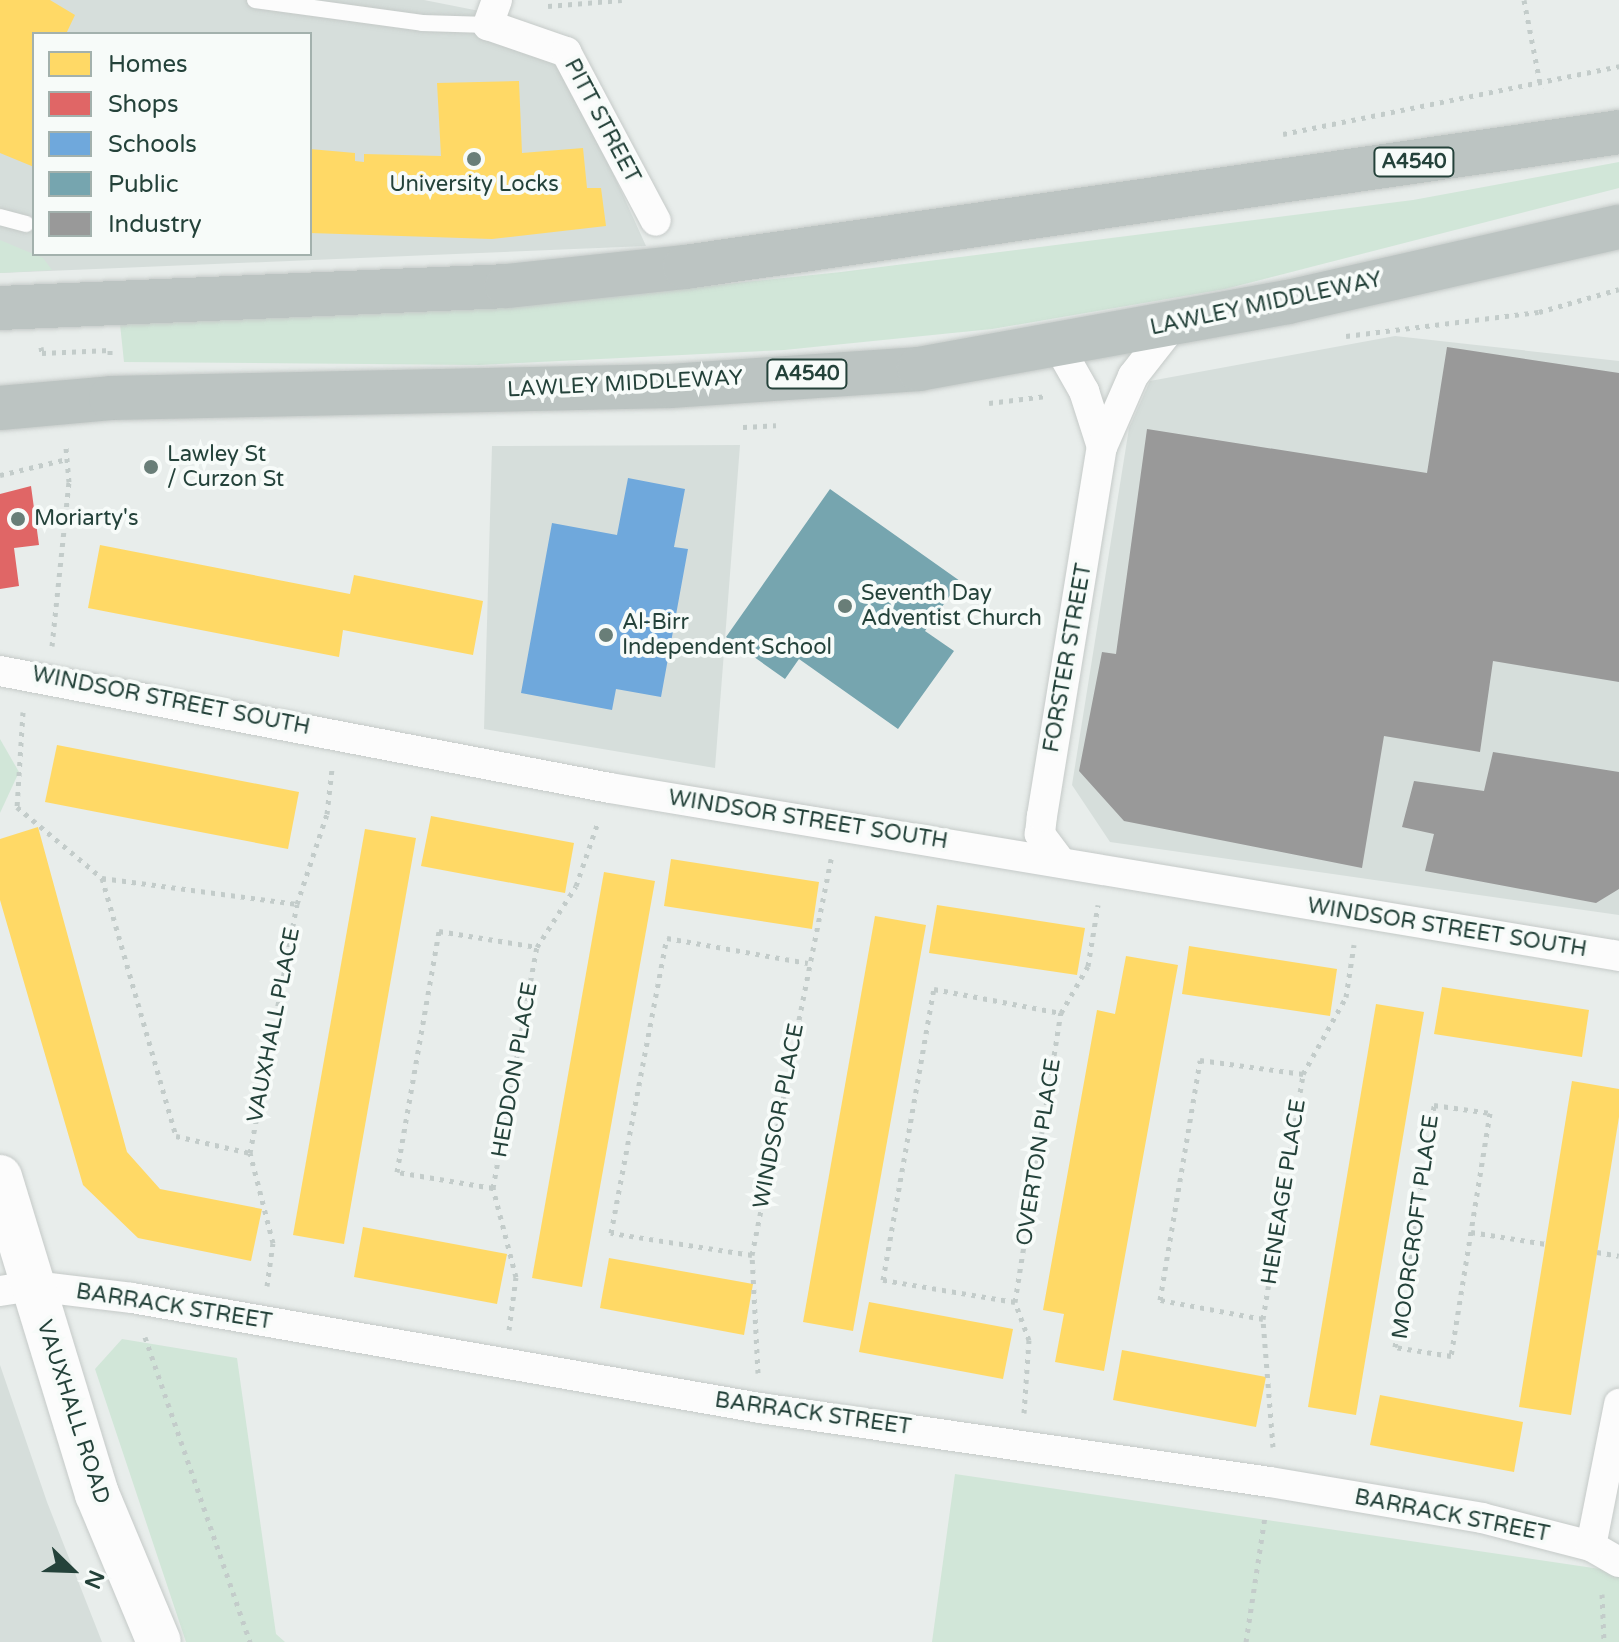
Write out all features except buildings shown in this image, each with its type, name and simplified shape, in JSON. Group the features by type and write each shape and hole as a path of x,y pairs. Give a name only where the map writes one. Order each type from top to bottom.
{"highway":[{"name":"A4540","path":"18,307 507,286 685,267 1619,132"},
{"name":"LAWLEY MIDDLEWAY","path":"0,408 111,398 670,386 919,369 1173,325 1619,227"}],"main road":[{"name":"VAUXHALL ROAD","path":"0,1177 16,1288 159,1642"}],"street":[{"name":"PITT STREET","path":"498,18 566,52 656,221"},
{"name":"FORSTER STREET","path":"1060,861 1049,854 1041,825 1102,447 1133,376 1173,325"},
{"name":"FORSTER STREET","path":"1059,347 1084,391 1102,447"},
{"name":"WINDSOR STREET SOUTH","path":"23,674 337,732 610,788 1619,956"},
{"name":"BARRACK STREET","path":"16,1288 132,1298 504,1366 760,1408 1022,1442 1482,1518 1591,1546 1619,1562"},
{"path":"1591,1546 1619,1404"}],"lane":[{"path":"255,0 422,23 498,18"},
{"path":"0,217 26,224"}],"path":[{"path":"498,18 548,5 622,0"},
{"path":"1524,0 1541,88 1619,66"},
{"path":"18,307 42,353 110,350 111,398"},
{"path":"0,475 67,459 60,605 23,674 17,807 102,878 297,904"},
{"name":"VAUXHALL PLACE","path":"262,1320 273,1243 250,1153 297,904 327,814 337,732"},
{"name":"HEDDON PLACE","path":"504,1366 516,1277 493,1188 537,947 576,886 610,788"},
{"name":"WINDSOR PLACE","path":"760,1408 752,1255 808,963 838,827"},
{"name":"OVERTON PLACE","path":"1022,1442 1029,1340 1015,1302 1061,1013 1088,966 1105,869"},
{"path":"102,878 176,1136 250,1153"},
{"name":"HENEAGE PLACE","path":"1246,1642 1270,1482 1276,1412 1263,1319 1303,1074 1346,997 1359,912"},
{"path":"493,1188 397,1172 439,931 537,947"},
{"path":"752,1255 611,1233 652,1016 667,938 808,963"},
{"path":"1015,1302 883,1280 934,989 1061,1013"},
{"path":"1263,1319 1160,1300 1162,1285 1200,1060 1303,1074"},
{"name":"MOORCROFT PLACE","path":"1434,1105 1490,1113 1471,1232 1451,1356 1395,1347 1434,1105"},
{"path":"1471,1232 1546,1244"},
{"path":"1597,1252 1619,1256"},
{"path":"132,1298 250,1642"}],"shaded area":[{"path":"0,0 424,0 515,18 564,65 646,246 0,273"},
{"path":"1395,336 1619,361 1619,915 1110,842 1072,785 1129,428 1150,381"},
{"name":"Al-Birr Independent School","path":"740,445 715,768 484,729 492,446"},
{"path":"0,1365 47,1502 102,1642 0,1642"}],"green space":[{"path":"1619,162 1619,188 1225,289 992,329 784,350 479,365 124,362 120,324 527,305 841,272 1413,200"},
{"path":"0,240 32,256 43,258 52,270 0,273"},
{"path":"0,739 19,772 0,813"},
{"path":"122,1339 237,1358 276,1634 285,1642 186,1642 95,1369"},
{"path":"955,1474 1607,1570 1619,1577 1619,1642 932,1642"}],"place":[{"name":"University Locks","path":"474,159"},
{"name":"Lawley St / Curzon St","path":"151,467"},
{"name":"Moriarty's","path":"18,519"},
{"name":"Seventh Day Adventist Church","path":"845,606"},
{"name":"Al-Birr Independent School","path":"606,635"}]}
